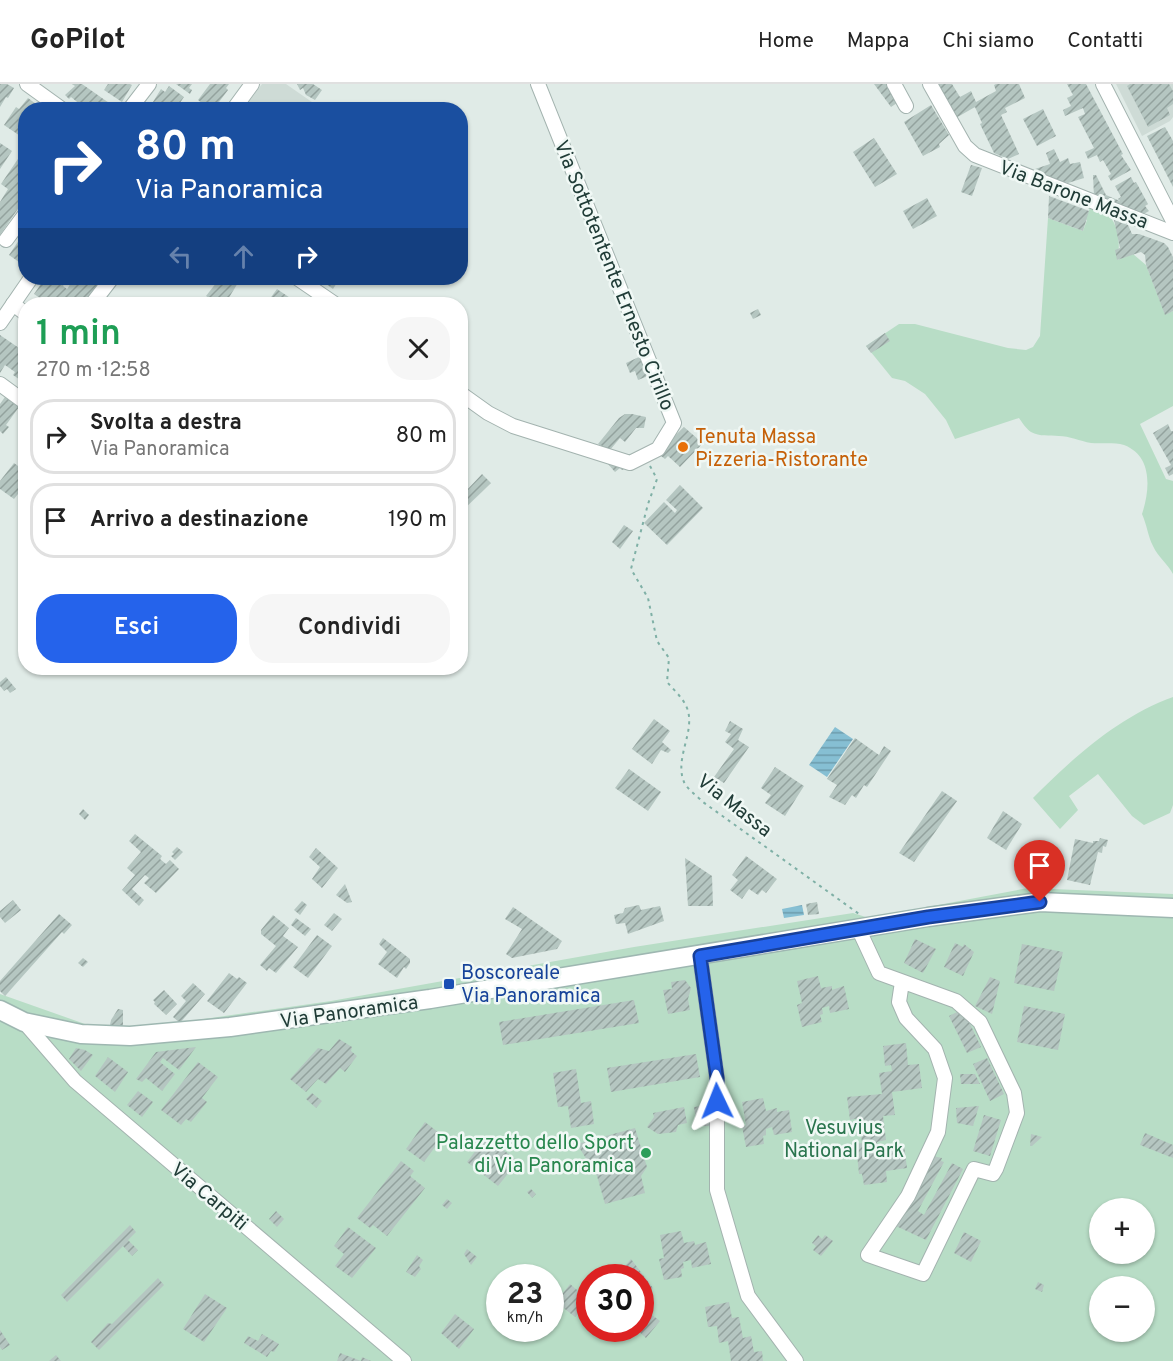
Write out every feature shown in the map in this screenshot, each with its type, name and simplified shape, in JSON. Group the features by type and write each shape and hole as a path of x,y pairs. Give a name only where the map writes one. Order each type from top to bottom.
{"street":[{"path":"27,84 52,102"},
{"path":"135,102 149,84"},
{"path":"239,102 252,84"},
{"name":"Via Sottotentente Ernesto Cirillo","path":"538,84 674,423 658,449 644,456"},
{"path":"894,84 906,106"},
{"name":"Via Barone Massa","path":"930,84 965,146 975,155 1173,233"},
{"path":"1103,84 1169,204 1173,221"},
{"path":"6,240 18,224"},
{"path":"0,323 26,285"},
{"path":"97,297 107,285"},
{"path":"307,285 325,297"},
{"path":"13,304 18,308"},
{"path":"0,384 18,396"},
{"path":"468,399 488,413 513,426 630,463 644,456"},
{"name":"Via Panoramica","path":"0,1010 24,1022 81,1034 130,1035 230,1027 430,999 700,956 859,922 928,917 1040,902 1173,908"},
{"path":"859,922 879,973 956,1001 980,1022 1014,1093 1017,1113 996,1169 993,1174 974,1169 923,1274 868,1255 908,1196 938,1132 945,1078 935,1049 906,1018 899,1002 902,982"},
{"path":"700,956 717,1078 717,1190 748,1296 796,1361"},
{"name":"Via Carpiti","path":"24,1022 75,1082 404,1361"}],"path":[{"name":"Via Massa","path":"644,456 657,479 631,569 648,598 657,641 669,658 667,682 688,709 681,768 684,783 703,802 859,922"}],"shaded area":[{"path":"262,84 286,84 312,102 248,102"},
{"path":"1116,84 1173,84 1173,117 1170,121 1142,136"}],"green space":[{"path":"1090,208 1105,213 1116,227 1119,241 1117,260 1133,254 1146,265 1165,314 1173,311 1173,406 1140,424 1166,479 1173,481 1173,574 1155,550 1150,539 1142,514 1147,495 1147,475 1145,465 1133,450 1120,444 1091,443 1067,437 1034,434 1019,418 955,439 946,420 925,394 905,381 892,378 866,346 899,324 915,324 1008,348 1026,350 1033,347 1040,336 1048,218 1083,231"},
{"path":"1173,697 1173,805 1170,813 1144,825 1132,816 1098,774 1069,796 1078,810 1060,829 1033,798 1081,753 1115,727 1153,705"},
{"name":"Vesuvius National Park","path":"1028,888 1173,894 1173,1361 0,1361 0,994 85,1024 133,1029 331,1001 634,947 853,913 869,918"}],"water":[{"path":"835,727 853,739 827,777 809,765"},
{"path":"802,905 804,915 784,918 782,909"}],"building":[{"path":"0,84 7,84 14,88 0,107"},
{"path":"72,84 82,84 108,102 77,102 71,97 69,99 65,95 75,86"},
{"path":"108,84 132,85 122,102 104,90"},
{"path":"176,84 192,84 189,88 192,90 190,94"},
{"path":"210,84 229,84 226,88 228,90 219,102 198,100"},
{"path":"297,84 313,84 322,90 315,100 306,95 303,88 300,90"},
{"path":"874,84 892,84 900,101 891,107"},
{"path":"935,84 952,84 960,97 971,91 976,102 996,91 994,85 996,84 1019,84 1025,98 1005,108 1007,112 1001,115 1019,154 1008,159 994,153 980,124 982,123 975,107 954,119"},
{"path":"1067,84 1086,84 1123,154 1121,155 1131,170 1111,181 1108,176 1111,174 1103,160 1100,162 1097,155 1088,159 1085,152 1094,148 1078,117 1085,114 1083,108 1065,116 1063,110 1071,106 1067,98 1073,95"},
{"path":"1130,84 1169,84 1173,91 1173,104 1167,108 1170,115 1148,127 1127,86"},
{"path":"169,86 184,97 181,102 153,102 161,89 165,92"},
{"path":"931,105 949,135 939,144 940,147 923,156 904,122"},
{"path":"16,107 18,108 18,135 4,125"},
{"path":"1043,109 1056,136 1037,146 1023,119"},
{"path":"1165,127 1173,141 1173,187 1147,136"},
{"path":"874,138 897,174 875,187 853,152"},
{"path":"0,143 12,151 0,169"},
{"path":"1054,149 1060,162 1068,158 1070,164 1080,162 1084,178 1065,182 1066,186 1038,176 1035,169 1050,164 1046,153"},
{"path":"18,159 18,209 0,235 0,202 8,189 1,184"},
{"path":"971,165 982,168 972,196 961,192"},
{"path":"1093,175 1096,175 1106,195 1120,201 1118,199 1121,197 1115,186 1131,177 1148,204 1145,206 1149,211 1142,215 1094,197"},
{"path":"1049,196 1089,211 1083,231 1048,218"},
{"path":"927,198 937,216 913,229 903,211"},
{"path":"1114,220 1128,225 1132,234 1139,234 1164,243 1168,247 1173,257 1173,311 1165,315 1146,265 1145,255 1141,252 1117,260 1115,250 1120,248"},
{"path":"18,242 18,261 9,255"},
{"path":"40,285 64,285 67,289 70,285 98,286 91,297 38,297 34,294"},
{"path":"215,285 237,285 229,297 206,296"},
{"path":"277,289 289,297 271,297"},
{"path":"758,309 761,315 753,319 750,313"},
{"path":"885,333 890,341 871,353 866,346"},
{"path":"0,335 18,347 18,378 13,375 15,372 5,365 0,373"},
{"path":"639,357 648,376 638,380 635,371 630,373 626,363"},
{"path":"5,397 18,406 6,425 9,427 3,434 0,431 0,404"},
{"path":"625,414 646,417 644,428 636,428 625,442 620,438 610,450 598,444 619,418"},
{"path":"1168,424 1173,431 1173,474 1169,476 1165,468 1171,465 1153,433"},
{"path":"684,427 699,440 703,437 706,440 680,467 668,456 665,459 661,456 664,453 661,450"},
{"path":"614,458 624,469 620,468 615,472 608,464"},
{"path":"14,463 18,466 18,494 14,499 0,489 0,481"},
{"path":"482,474 491,483 468,505 468,489"},
{"path":"680,485 703,508 667,545 644,523 664,502 675,513 677,510 666,500"},
{"path":"624,525 633,531 620,549 612,542"},
{"path":"6,677 16,689 10,693 7,689 4,691 0,686 0,682"},
{"path":"654,719 670,731 662,742 671,750 668,753 661,750 652,764 632,749"},
{"path":"730,721 743,729 738,740 749,747 724,783 714,777 734,749 725,742 731,734 725,731"},
{"path":"855,738 879,755 884,746 891,751 867,787 864,785 856,798 852,795 845,805 829,797 837,785 827,779"},
{"path":"775,767 804,786 785,816 765,803 771,795 761,788"},
{"path":"629,769 661,792 648,811 615,788"},
{"path":"942,791 957,801 914,862 899,853"},
{"path":"83,809 89,815 85,820 79,814"},
{"path":"1003,811 1022,824 1006,850 987,838"},
{"path":"135,834 162,856 160,859 166,864 170,860 179,869 156,893 144,883 149,878 145,875 132,889 144,900 139,906 122,890 135,875 127,868 141,852 129,841"},
{"path":"1100,838 1108,840 1106,847 1103,846 1102,853 1098,852 1090,885 1067,880 1075,839 1093,843 1093,841 1099,841"},
{"path":"177,847 183,852 175,860 171,856"},
{"path":"316,848 338,868 322,888 312,879 320,867 309,857"},
{"path":"746,856 777,879 766,893 762,890 758,895 749,889 742,899 730,890 738,880 732,875"},
{"path":"685,858 712,876 713,906 688,906"},
{"path":"345,884 352,902 347,903 336,895"},
{"path":"13,900 21,910 5,923 0,917 0,911"},
{"path":"302,901 307,905 300,915 294,910"},
{"path":"817,902 819,914 808,915 806,904"},
{"path":"639,905 641,910 660,906 664,921 628,934 625,923 616,924 614,915 623,913 625,908"},
{"path":"513,907 562,941 557,949 512,958 506,954 522,929 505,919"},
{"path":"334,913 342,919 332,931 324,925"},
{"path":"59,914 72,925 64,934 62,932 5,996 0,991 0,981"},
{"path":"273,915 289,928 283,936 298,947 276,973 269,968 267,971 260,965 276,946 261,934 261,930"},
{"path":"296,918 311,929 305,936 291,925"},
{"path":"317,935 332,946 308,978 293,967"},
{"path":"383,938 410,959 406,969 404,967 397,978 378,964 387,952 379,944"},
{"path":"915,939 936,949 923,973 904,963"},
{"path":"955,943 963,947 964,944 974,952 963,976 944,967"},
{"path":"1022,944 1063,952 1054,991 1014,983"},
{"path":"83,958 88,962 83,967 78,963"},
{"path":"229,973 247,983 224,1013 207,1001"},
{"path":"818,976 821,988 832,986 832,990 844,986 849,1009 830,1013 829,1006 822,1008 823,1014 820,1015 822,1022 802,1027 797,1005 802,1003 797,981"},
{"path":"990,977 1000,981 992,1014 975,1006"},
{"path":"685,980 691,988 688,999 690,1010 668,1014 663,990 672,989 671,982"},
{"path":"193,983 205,994 180,1023 173,1017 186,1001 181,996"},
{"path":"164,990 177,1004 166,1015 154,1004 153,1000"},
{"path":"634,1000 639,1023 503,1045 499,1022"},
{"path":"1024,1006 1065,1014 1058,1050 1017,1042"},
{"path":"118,1009 123,1010 123,1026 110,1025 111,1020"},
{"path":"963,1009 981,1047 967,1053 949,1016"},
{"path":"339,1039 352,1047 351,1051 357,1056 345,1072 340,1068 326,1084 318,1079 306,1092 290,1079 318,1048 329,1051"},
{"path":"906,1043 908,1065 919,1064 922,1088 892,1092 895,1115 883,1116 886,1140 877,1142 878,1149 904,1145 907,1168 886,1171 887,1182 864,1185 862,1174 859,1174 856,1144 862,1143 859,1118 850,1120 847,1097 882,1094 879,1073 892,1071 891,1065 885,1066 883,1046"},
{"path":"196,1047 179,1070 163,1058 160,1062 175,1074 162,1091 146,1078 142,1082 136,1079 156,1052"},
{"path":"76,1048 93,1055 81,1071 69,1059"},
{"path":"696,1054 700,1077 611,1092 607,1068"},
{"path":"108,1057 128,1072 115,1092 95,1076"},
{"path":"987,1058 1004,1094 990,1101 973,1064"},
{"path":"198,1062 218,1077 202,1098 207,1102 191,1122 186,1119 181,1125 161,1110"},
{"path":"576,1069 581,1103 591,1101 594,1124 571,1128 568,1106 558,1107 553,1073"},
{"path":"960,1074 975,1074 980,1084 961,1084"},
{"path":"138,1091 153,1102 142,1117 127,1105"},
{"path":"312,1093 322,1101 316,1108 306,1099"},
{"path":"763,1098 766,1111 777,1108 777,1112 789,1110 792,1132 774,1135 772,1127 766,1129 766,1135 763,1136 764,1144 746,1147 742,1126 746,1125 742,1102"},
{"path":"710,1105 709,1126 700,1126 699,1120 696,1120 694,1107"},
{"path":"979,1106 973,1126 957,1123 956,1108"},
{"path":"684,1107 687,1123 678,1125 676,1132 658,1134 647,1127 654,1117 653,1113"},
{"path":"984,1115 1001,1120 990,1156 973,1151"},
{"path":"425,1122 443,1136 424,1162 406,1149"},
{"path":"635,1128 647,1167 641,1176 645,1193 605,1204 597,1176 577,1144"},
{"path":"1145,1133 1173,1145 1173,1158 1140,1145"},
{"path":"1031,1134 1042,1137 1030,1146"},
{"path":"486,1137 518,1161 498,1186 467,1162"},
{"path":"933,1156 942,1158 941,1161 944,1162 918,1211 924,1215 952,1163 963,1169 926,1240 896,1226"},
{"path":"401,1161 414,1171 410,1176 425,1188 387,1236 373,1225 370,1228 357,1218"},
{"path":"531,1189 536,1194 532,1198 527,1192"},
{"path":"447,1199 452,1203 447,1209 442,1205"},
{"path":"276,1211 284,1219 277,1227 269,1219"},
{"path":"130,1225 136,1232 128,1240 138,1250 132,1256 123,1246 67,1302 61,1295"},
{"path":"348,1227 376,1248 352,1278 335,1266 344,1254 334,1246"},
{"path":"681,1231 684,1243 694,1241 695,1245 706,1242 711,1264 692,1268 691,1260 683,1262 682,1277 664,1280 659,1259 664,1258 660,1235"},
{"path":"964,1232 981,1241 971,1262 954,1253"},
{"path":"818,1235 822,1239 825,1235 833,1241 821,1256 813,1250 816,1246 812,1243"},
{"path":"467,1249 477,1257 471,1265 464,1254"},
{"path":"417,1255 423,1260 419,1266 421,1269 415,1277 406,1272"},
{"path":"158,1278 164,1285 99,1350 91,1342 108,1323 112,1324"},
{"path":"1038,1282 1044,1285 1042,1292 1035,1289"},
{"path":"570,1284 576,1289 575,1317 564,1308 564,1292"},
{"path":"205,1294 227,1308 204,1342 183,1329"},
{"path":"729,1302 732,1318 739,1317 743,1338 751,1336 754,1352 762,1351 763,1361 731,1361 728,1341 719,1343 717,1326 708,1327 705,1307"},
{"path":"455,1314 474,1329 459,1349 441,1333"},
{"path":"654,1316 660,1321 654,1328"},
{"path":"0,1330 10,1345 2,1350 0,1347"},
{"path":"262,1334 279,1344 267,1357 244,1343 248,1336 258,1341"},
{"path":"340,1353 361,1361 337,1361"},
{"path":"56,1355 61,1361 49,1361"}],"place":[{"name":"Tenuta Massa Pizzeria-Ristorante","path":"683,447"},
{"name":"Boscoreale Via Panoramica","path":"449,984"},
{"name":"Palazzetto dello Sport di Via Panoramica","path":"646,1153"}],"route":[{"path":"717,1101 717,1078 700,956 928,917 1040,902"}]}
